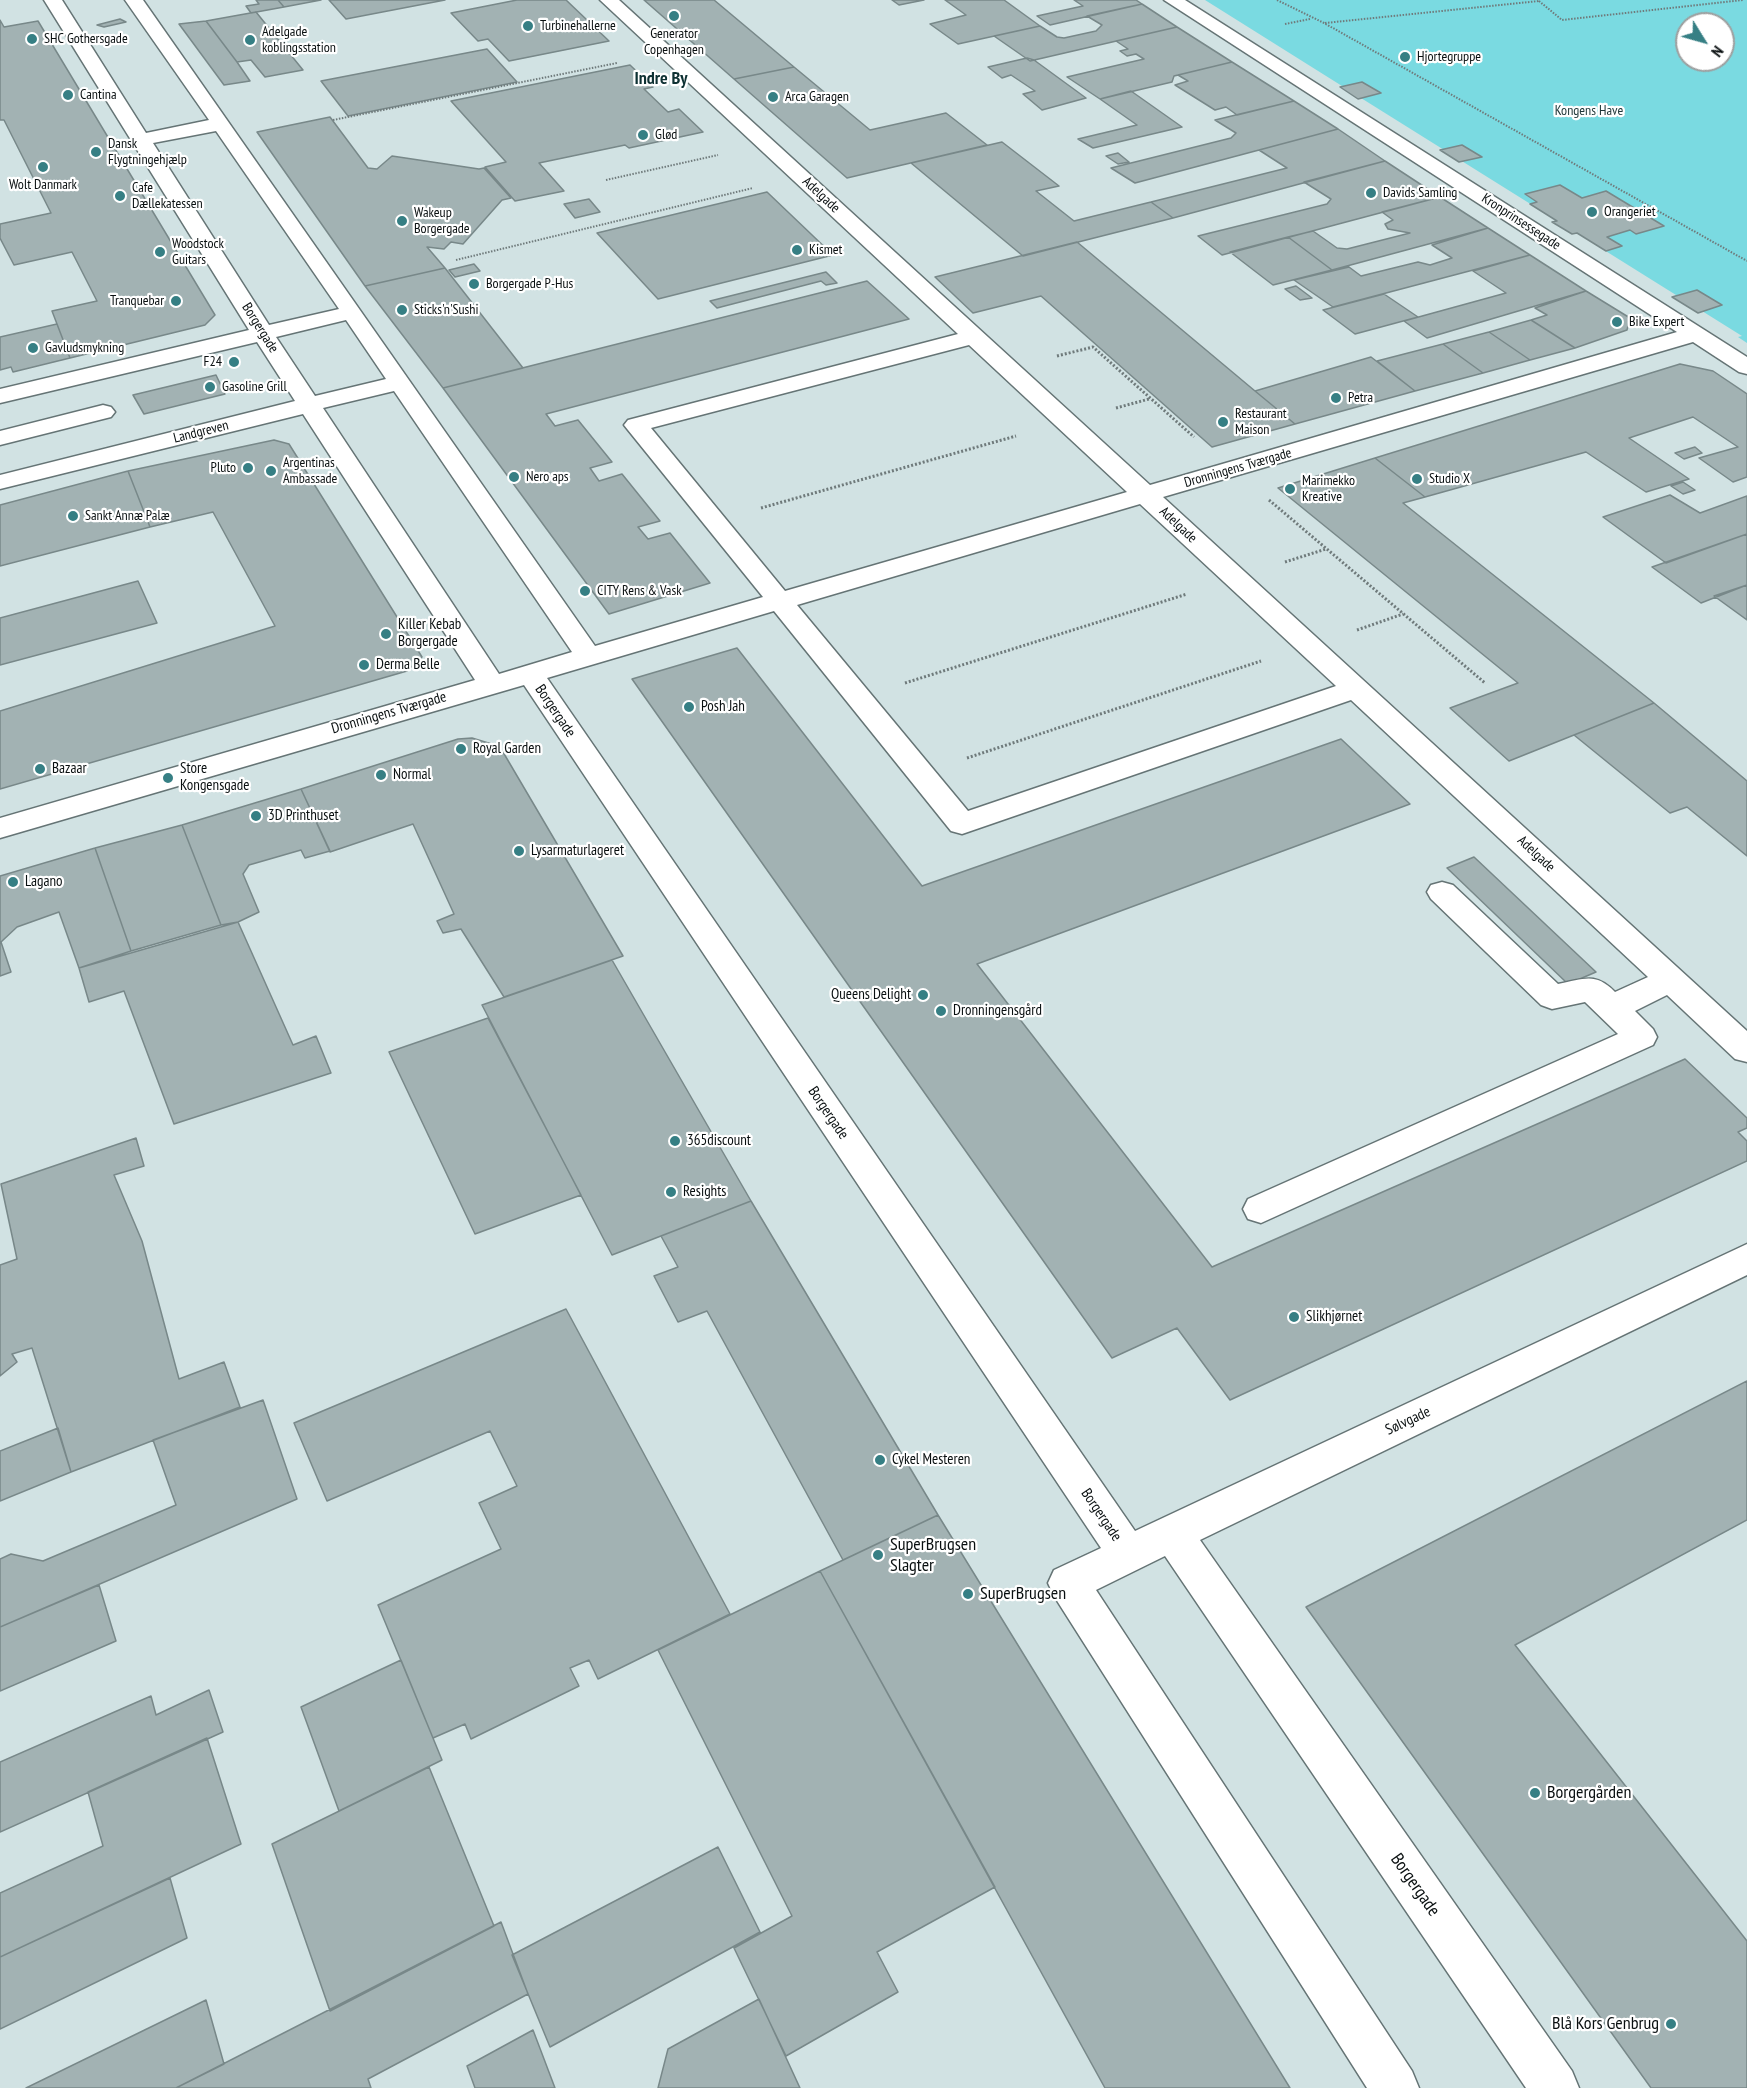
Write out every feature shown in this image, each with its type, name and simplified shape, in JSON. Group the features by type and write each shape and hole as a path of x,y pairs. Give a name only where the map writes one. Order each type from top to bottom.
{"street":[{"name":"Borgergade","path":"53,0 263,334 491,683"},
{"path":"134,0 401,382 588,655"},
{"name":"Adelgade","path":"609,0 1747,1050"},
{"name":"Kronprinsessegade","path":"1173,0 1747,367"},
{"path":"141,140 220,124"},
{"path":"0,396 352,312"},
{"name":"Dronningens Tværgade","path":"0,828 491,683 780,602 1696,334"},
{"path":"974,337 636,425 962,824 1356,689"},
{"path":"84,376 127,450"},
{"name":"Landgreven","path":"0,482 401,382"},
{"path":"0,438 103,412"},
{"name":"Borgergade","path":"529,672 1128,1554"},
{"path":"1261,1209 1641,1037 1592,989 1552,997 1442,892"},
{"path":"1613,1009 1671,980"},
{"name":"Sølvgade","path":"1395,2088 1068,1582 1747,1259"},
{"name":"Borgergade","path":"1173,1533 1555,2088"}],"path":[{"path":"1277,0 1324,24 1747,261"},
{"path":"1324,24 1538,0 1562,20 1743,0"},
{"path":"333,120 667,53"},
{"path":"606,180 766,145"},
{"path":"456,260 800,176"},
{"path":"1093,347 1150,399 1485,683"},
{"path":"714,521 1150,399"},
{"path":"858,698 1326,549"},
{"path":"920,774 1404,614"}],"green space":[{"name":"Kongens Have","path":"1205,0 1747,0 1747,343 1738,337 1742,336 1702,311 1698,313 1672,297 1676,295 1340,87 1342,86"}],"building":[{"path":"256,0 278,0 284,7 251,13 246,6 259,4"},
{"path":"278,0 321,0 284,7"},
{"path":"329,0 445,0 346,19"},
{"name":"Turbinehallerne","path":"517,0 566,0 609,41 509,61 488,39 478,41 451,13"},
{"path":"644,0 714,0 794,67 734,79"},
{"path":"892,0 924,0 899,5"},
{"path":"945,0 1004,0 1040,26 958,44 930,24 966,15"},
{"path":"1074,0 1136,0 1142,4 1050,25 1037,16 1083,6"},
{"path":"1142,4 1177,27 1030,61 994,36 1040,26 1057,37 1064,38 1096,31 1102,25 1087,16"},
{"name":"Adelgade koblingsstation","path":"256,12 303,70 265,77 251,60 237,62 206,21"},
{"path":"120,19 126,22 104,27 97,25"},
{"path":"0,20 4,27 38,21 215,315 205,325 70,358 52,311 97,301 72,252 14,265 0,238 0,224 51,213 4,120 0,120"},
{"path":"206,21 250,81 224,85 179,24"},
{"path":"1177,27 1232,62 1174,76 1172,82 1100,99 1067,77 1144,59 1136,54 1127,56 1120,51 1128,49 1116,41"},
{"path":"487,49 517,82 348,116 321,81"},
{"path":"1027,58 1034,60 1086,98 1042,110 1023,94 1035,91 1011,75 1002,78 988,67"},
{"path":"1232,62 1294,101 1237,115 1226,107 1215,110 1175,85 1188,81 1178,75"},
{"path":"630,65 653,87 644,89 668,112 679,109 703,132 629,148 625,145 539,163 564,191 515,201 485,167 506,162 451,101"},
{"path":"794,67 870,130 946,113 987,145 847,178 734,79"},
{"path":"1362,82 1381,93 1358,99 1340,87"},
{"path":"1131,91 1182,127 1093,148 1078,139 1137,125 1100,99"},
{"path":"1294,101 1338,129 1135,183 1111,168 1231,138 1236,133 1215,120"},
{"name":"Wakeup Borgergade","path":"330,117 368,168 377,169 392,156 484,168 511,198 502,200 463,244 451,242 444,249 427,247 445,268 365,286 257,132"},
{"path":"1338,129 1385,161 1173,218 1151,202 1287,168 1259,150"},
{"path":"1002,142 1059,186 1036,191 1074,221 1151,202 1173,218 1023,256 911,163"},
{"path":"1462,145 1482,157 1459,162 1440,150"},
{"path":"1118,153 1129,162 1118,164 1106,156"},
{"path":"1385,161 1440,197 1222,255 1198,236 1327,204 1331,199 1304,182"},
{"name":"Orangeriet","path":"1560,185 1582,198 1606,191 1664,226 1636,234 1630,230 1607,237 1622,246 1606,251 1577,233 1572,234 1552,222 1557,221 1530,204 1537,202 1525,194"},
{"path":"767,192 833,255 658,299 597,233"},
{"path":"1440,197 1488,228 1332,270 1288,237 1313,231 1337,248 1347,249 1410,233 1388,229 1385,224 1393,220 1382,212"},
{"path":"589,199 600,212 575,218 564,204"},
{"path":"1488,228 1530,255 1333,307 1294,280 1349,267 1361,276 1418,262 1430,265 1452,258 1432,245"},
{"path":"1288,237 1332,270 1273,285 1230,252"},
{"path":"1077,242 1295,424 1212,447 1041,296 973,313 935,277"},
{"path":"1530,255 1586,291 1427,338 1404,321 1506,293 1473,271"},
{"path":"474,264 480,271 455,277 449,270"},
{"path":"445,268 523,368 443,388 365,286"},
{"path":"826,272 837,283 826,285 821,281 717,308 710,301"},
{"path":"867,281 909,319 546,414 555,426 578,420 612,462 590,468 599,481 622,474 660,521 638,527 648,539 670,533 710,583 609,614 443,388"},
{"path":"1296,286 1312,298 1300,300 1285,289"},
{"path":"1697,290 1722,305 1698,313 1672,297"},
{"path":"1586,291 1630,318 1627,330 1575,348 1531,320 1547,315 1535,308"},
{"path":"1384,294 1418,317 1355,334 1323,310"},
{"path":"1531,320 1575,348 1530,360 1489,332"},
{"name":"Gavludsmykning","path":"57,324 70,358 13,372 11,367 0,370 0,337"},
{"path":"1489,332 1530,360 1483,373 1443,344"},
{"path":"1443,344 1483,373 1415,391 1377,361"},
{"path":"1371,357 1415,391 1295,424 1255,391"},
{"path":"1680,364 1713,371 1747,394 1747,477 1733,482 1699,458 1738,447 1693,417 1629,438 1689,479 1646,492 1586,452 1425,497 1375,458"},
{"path":"216,375 225,394 144,414 133,395"},
{"path":"274,440 289,444 422,657 407,671 0,789 0,711 275,626 213,512 150,527 128,471"},
{"path":"1695,447 1702,453 1684,459 1675,453"},
{"path":"1375,458 1425,497 1403,503 1654,703 1509,761 1450,708 1518,683 1278,488"},
{"name":"Sankt Annæ Palæ","path":"128,471 150,527 0,566 0,505"},
{"path":"1683,482 1695,490 1683,494 1671,486"},
{"path":"1670,495 1700,513 1747,496 1747,534 1666,563 1603,517"},
{"path":"1747,534 1747,585 1701,603 1652,567"},
{"path":"138,581 157,623 0,665 0,618"},
{"path":"1747,585 1747,620 1714,596"},
{"name":"Dronningensgård","path":"737,648 922,886 1341,739 1410,804 977,964 1212,1267 1685,1059 1747,1118 1747,1128 1738,1132 1747,1141 1747,1161 1230,1400 1177,1328 1112,1358 632,679"},
{"path":"1654,703 1747,781 1747,856 1687,807 1670,813 1574,735"},
{"path":"472,738 495,745 503,752 623,956 504,997 461,929 443,933 437,921 454,914 413,824 330,852 301,789 458,739"},
{"path":"301,789 330,851 305,858 301,850 249,865 243,874 259,912 238,922 221,925 182,825"},
{"path":"182,825 221,925 131,951 95,848"},
{"path":"95,848 131,951 79,968 59,912 17,927 1,942 11,972 0,976 0,876"},
{"path":"1474,857 1596,972 1568,984 1447,868"},
{"path":"238,922 293,1045 316,1036 331,1073 174,1124 124,991 89,1002 79,968"},
{"path":"612,960 751,1201 612,1255 482,1005"},
{"path":"488,1018 581,1195 475,1234 389,1052"},
{"path":"136,1138 144,1166 114,1175 142,1241 179,1379 224,1362 240,1407 71,1472 32,1348 12,1354 17,1362 0,1376 0,1265 17,1259 1,1184"},
{"path":"751,1201 938,1515 843,1560 707,1311 678,1322 654,1276 678,1267 661,1236"},
{"path":"566,1309 730,1614 598,1679 589,1660 570,1668 579,1686 471,1739 465,1724 433,1738 378,1605 501,1549 479,1503 517,1486 490,1431 327,1501 294,1423"},
{"name":"Borgergården","path":"1747,1381 1747,1520 1515,1645 1747,1941 1747,2088 1651,2088 1306,1607"},
{"path":"263,1400 297,1499 0,1627 0,1559 11,1554 43,1561 176,1505 153,1440"},
{"path":"58,1428 71,1472 0,1501 0,1451"},
{"path":"938,1515 1290,2088 1105,2088 820,1571"},
{"path":"820,1571 995,1887 877,1952 898,1992 786,2056 734,1948 792,1916 658,1650"},
{"path":"99,1585 116,1641 0,1691 0,1627"},
{"path":"401,1660 442,1760 339,1811 301,1707"},
{"path":"209,1690 223,1732 0,1832 0,1762 151,1696 156,1715"},
{"path":"207,1738 241,1844 0,1957 0,1893 103,1846 88,1792"},
{"path":"429,1767 494,1926 330,2011 272,1844"},
{"path":"718,1847 760,1932 550,2047 512,1955"},
{"path":"170,1878 187,1938 0,2029 0,1957"},
{"path":"501,1922 528,1994 368,2079 371,2088 176,2088"},
{"path":"759,1999 800,2088 658,2088 668,2049"},
{"path":"206,2000 224,2064 176,2088 26,2088"},
{"path":"533,2030 555,2088 475,2088 467,2066"}],"place":[{"name":"Generator Copenhagen","path":"674,16"},
{"name":"Turbinehallerne","path":"528,26"},
{"name":"SHC Gothersgade","path":"32,39"},
{"name":"Adelgade koblingsstation","path":"250,40"},
{"name":"Hjortegruppe","path":"1405,57"},
{"name":"Cantina","path":"68,95"},
{"name":"Arca Garagen","path":"773,97"},
{"name":"Glød","path":"643,135"},
{"name":"Dansk Flygtningehjælp","path":"96,152"},
{"name":"Wolt Danmark","path":"43,167"},
{"name":"Davids Samling","path":"1371,193"},
{"name":"Cafe Dællekatessen","path":"120,196"},
{"name":"Orangeriet","path":"1592,212"},
{"name":"Wakeup Borgergade","path":"402,221"},
{"name":"Kismet","path":"797,250"},
{"name":"Woodstock Guitars","path":"160,252"},
{"name":"Borgergade P-Hus","path":"474,284"},
{"name":"Tranquebar","path":"176,301"},
{"name":"Sticks'n'Sushi","path":"402,310"},
{"name":"Bike Expert","path":"1617,322"},
{"name":"Gavludsmykning","path":"33,348"},
{"name":"F24","path":"234,362"},
{"name":"Gasoline Grill","path":"210,387"},
{"name":"Petra","path":"1336,398"},
{"name":"Restaurant Maison","path":"1223,422"},
{"name":"Pluto","path":"248,468"},
{"name":"Argentinas Ambassade","path":"271,471"},
{"name":"Nero aps","path":"514,477"},
{"name":"Studio X","path":"1417,479"},
{"name":"Marimekko Kreative","path":"1290,489"},
{"name":"Sankt Annæ Palæ","path":"73,516"},
{"name":"CITY Rens & Vask","path":"585,591"},
{"name":"Killer Kebab Borgergade","path":"386,634"},
{"name":"Derma Belle","path":"364,665"},
{"name":"Posh Jah","path":"689,707"},
{"name":"Royal Garden","path":"461,749"},
{"name":"Bazaar","path":"40,769"},
{"name":"Normal","path":"381,775"},
{"name":"Store Kongensgade","path":"168,778"},
{"name":"3D Printhuset","path":"256,816"},
{"name":"Lysarmaturlageret","path":"519,851"},
{"name":"Lagano","path":"13,882"},
{"name":"Queens Delight","path":"923,995"},
{"name":"Dronningensgård","path":"941,1011"},
{"name":"365discount","path":"675,1141"},
{"name":"Resights","path":"671,1192"},
{"name":"Slikhjørnet","path":"1294,1317"},
{"name":"Cykel Mesteren","path":"880,1460"},
{"name":"SuperBrugsen Slagter","path":"878,1555"},
{"name":"SuperBrugsen","path":"968,1594"},
{"name":"Borgergården","path":"1535,1793"},
{"name":"Blå Kors Genbrug","path":"1671,2024"}],"district":[{"name":"Indre By","path":"661,79"}]}
